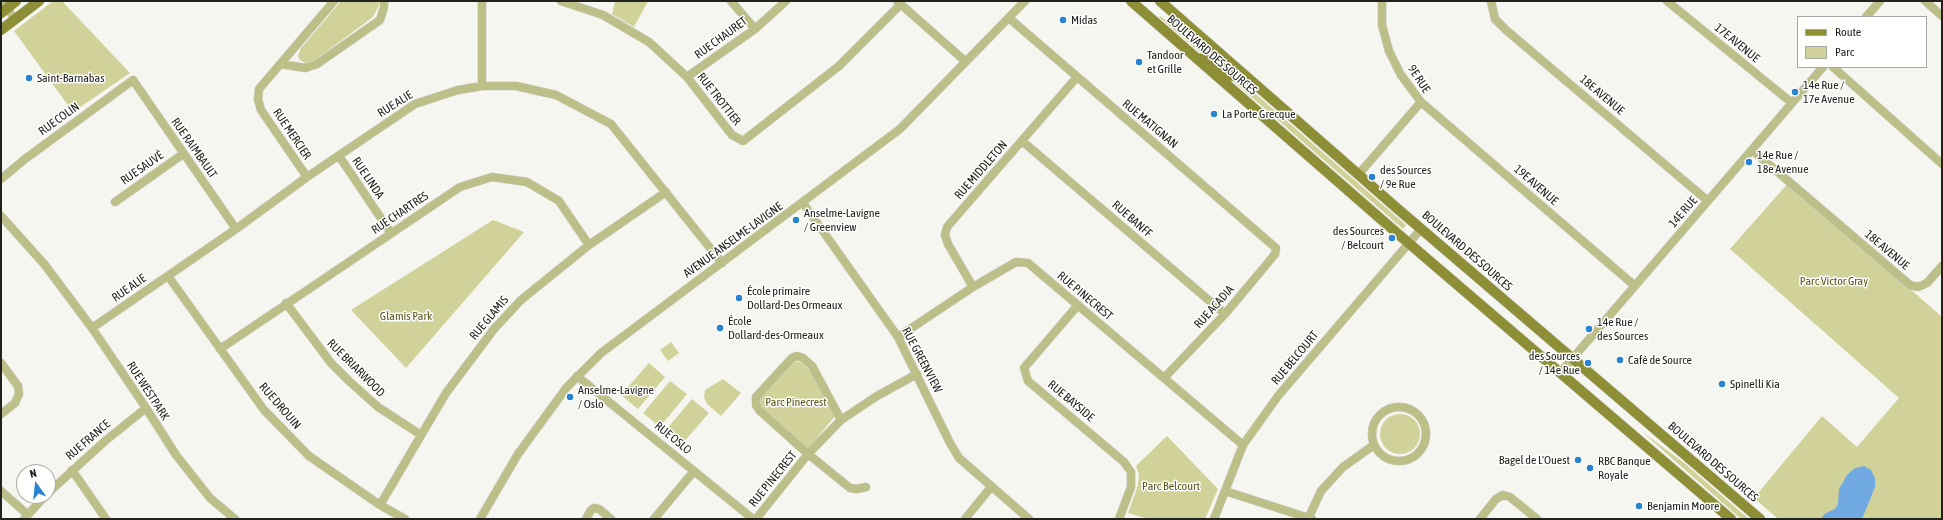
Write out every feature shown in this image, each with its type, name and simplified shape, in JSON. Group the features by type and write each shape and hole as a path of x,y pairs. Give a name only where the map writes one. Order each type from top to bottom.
{"main road":[{"path":"3,7 16,1"},
{"path":"1,30 39,1"},
{"name":"BOULEVARD DES SOURCES","path":"1131,1 1409,243 1731,519"},
{"name":"BOULEVARD DES SOURCES","path":"1160,1 1358,175 1760,519"},
{"path":"1196,58 1212,61 1232,76 1241,73"}],"street":[{"name":"RUE MERCIER","path":"306,177 261,110 259,104 259,89 334,1"},
{"path":"281,64 305,68 317,64 380,20 384,7 384,1"},
{"path":"482,1 482,86"},
{"name":"RUE TROTTIER","path":"561,1 571,2 603,15 649,42 687,77 732,135 743,141 839,66 899,3"},
{"path":"731,1 755,29"},
{"name":"RUE CHAURET","path":"687,77 755,29 786,1"},
{"name":"AVENUE ANSELME-LAVIGNE","path":"480,519 518,454 567,387 601,353 900,129 1025,1"},
{"name":"9E RUE","path":"1358,175 1421,102 1401,75 1389,50 1382,25 1382,1"},
{"name":"18E AVENUE","path":"1491,1 1495,19 1506,30 1708,201"},
{"name":"17E AVENUE","path":"1668,1 1792,103"},
{"path":"1867,16 1880,1"},
{"path":"1925,1 1942,16"},
{"path":"899,3 965,62"},
{"path":"3,7 15,19"},
{"name":"RUE MATIGNAN","path":"1008,18 1276,248"},
{"name":"14E RUE","path":"1560,373 1822,68"},
{"path":"1834,68 1942,164"},
{"name":"RUE MIDDLETON","path":"973,287 948,244 945,235 946,227 1077,77"},
{"name":"RUE RAIMBAULT","path":"133,80 236,229"},
{"name":"RUE COLIN","path":"1,179 25,159 133,80"},
{"name":"RUE ALIE","path":"92,328 236,229 306,177 415,104 458,90 482,86 516,86 556,95 611,124 722,263"},
{"name":"19E AVENUE","path":"1421,102 1635,286"},
{"name":"RUE BANFF","path":"1022,141 1225,314"},
{"name":"18E AVENUE","path":"1752,150 1910,285 1918,287 1927,283 1942,266"},
{"name":"RUE SAUVÉ","path":"115,202 183,154"},
{"name":"RUE LINDA","path":"339,156 391,233"},
{"name":"RUE CHARTRES","path":"220,349 286,303 460,187 492,177 527,182 559,201 589,245"},
{"name":"RUE GLAMIS","path":"380,505 446,393 494,329 521,300 589,245 666,192"},
{"name":"RUE GREENVIEW","path":"803,203 898,337 950,443 959,458 1029,519"},
{"name":"RUE WESTPARK","path":"1,216 49,270 92,328 176,455 210,498 235,519"},
{"name":"RUE BELCOURT","path":"1214,519 1244,445 1278,396 1421,229"},
{"name":"RUE ACADIA","path":"1164,378 1225,314 1266,266 1276,248"},
{"name":"RUE PINECREST","path":"898,337 973,287 1016,262 1028,263 1244,445"},
{"name":"RUE DROUIN","path":"168,276 264,410 309,456 380,505 405,519"},
{"name":"RUE BRIARWOOD","path":"286,303 318,347 348,381 378,406 421,435"},
{"name":"RUE BAYSIDE","path":"1078,305 1024,368 1028,381 1128,467 1131,472 1130,487 1119,519"},
{"name":"RUE PINECREST","path":"841,420 812,366 803,358 797,356 792,358 756,397 756,405 760,411 808,454 850,488 857,489 866,487"},
{"path":"1,363 18,386 19,394 15,403 1,414"},
{"name":"RUE PINECREST","path":"756,519 808,454 841,420 877,396 916,374"},
{"name":"RUE OSLO","path":"577,376 753,519"},
{"path":"1402,407 1414,411 1421,417 1425,424 1427,434 1425,443 1421,451 1414,458 1395,462 1386,459 1379,453 1374,445 1372,436 1376,420 1389,409 1402,407"},
{"name":"RUE FRANCE","path":"56,485 72,470 146,408"},
{"path":"1225,491 1310,519 1321,491 1342,467 1374,445"},
{"path":"72,470 106,519"},
{"path":"654,519 694,471"},
{"path":"965,519 991,487"},
{"path":"1,491 25,516 37,504"},
{"path":"1480,519 1496,499 1503,495 1510,497 1537,519"},
{"path":"586,519 591,510 594,508 599,509 611,519"}],"green space":[{"path":"53,1 62,1 130,73 73,112 14,31"},
{"path":"341,1 379,1 379,5 373,17 315,60 305,63 300,60 298,56 301,48"},
{"path":"615,1 648,1 634,27 612,14"},
{"path":"1160,16 1189,37 1216,60 1202,54 1159,17"},
{"path":"1233,81 1241,81 1406,225 1403,229"},
{"name":"Parc Victor Gray","path":"1789,182 1942,317 1942,519 1778,519 1754,498 1822,416 1857,447 1899,398 1730,249"},
{"name":"Glamis Park","path":"493,220 524,232 406,368 351,310"},
{"path":"671,342 679,353 668,361 660,350"},
{"name":"Parc Pinecrest","path":"795,361 802,363 809,370 836,415 808,449 763,411 759,404 760,398"},
{"path":"649,363 665,377 638,409 621,395"},
{"path":"723,379 741,393 721,416 707,404 704,398 705,390"},
{"path":"670,381 687,394 660,427 643,413"},
{"path":"692,399 709,413 682,444 665,431"},
{"path":"1400,414 1408,416 1414,420 1418,426 1420,434 1418,442 1414,448 1408,452 1400,454 1392,452 1386,448 1382,442 1380,434 1382,426 1386,420 1392,416"},
{"path":"1641,431 1683,462 1749,519 1741,519"},
{"name":"Parc Belcourt","path":"1167,436 1218,489 1205,519 1149,519 1128,513 1138,485 1139,474 1136,466"}],"water":[{"path":"1864,466 1871,470 1875,478 1875,487 1862,519 1820,519 1826,513 1835,509 1838,504 1839,489 1847,475 1855,468"}],"place":[{"name":"Midas","path":"1063,20"},
{"name":"Tandoor et Grille","path":"1139,62"},
{"name":"Saint-Barnabas","path":"29,78"},
{"name":"14e Rue / 17e Avenue","path":"1795,92"},
{"name":"La Porte Grecque","path":"1214,114"},
{"name":"14e Rue / 18e Avenue","path":"1749,162"},
{"name":"des Sources / 9e Rue","path":"1372,177"},
{"name":"Anselme-Lavigne / Greenview","path":"796,220"},
{"name":"des Sources / Belcourt","path":"1392,238"},
{"name":"École primaire Dollard-Des Ormeaux","path":"739,298"},
{"name":"École Dollard-des-Ormeaux","path":"720,328"},
{"name":"14e Rue / des Sources","path":"1589,329"},
{"name":"Café de Source","path":"1620,360"},
{"name":"des Sources / 14e Rue","path":"1588,363"},
{"name":"Spinelli Kia","path":"1722,384"},
{"name":"Anselme-Lavigne / Oslo","path":"570,397"},
{"name":"Bagel de L'Ouest","path":"1578,460"},
{"name":"RBC Banque Royale","path":"1590,468"},
{"name":"Benjamin Moore","path":"1639,506"}]}
